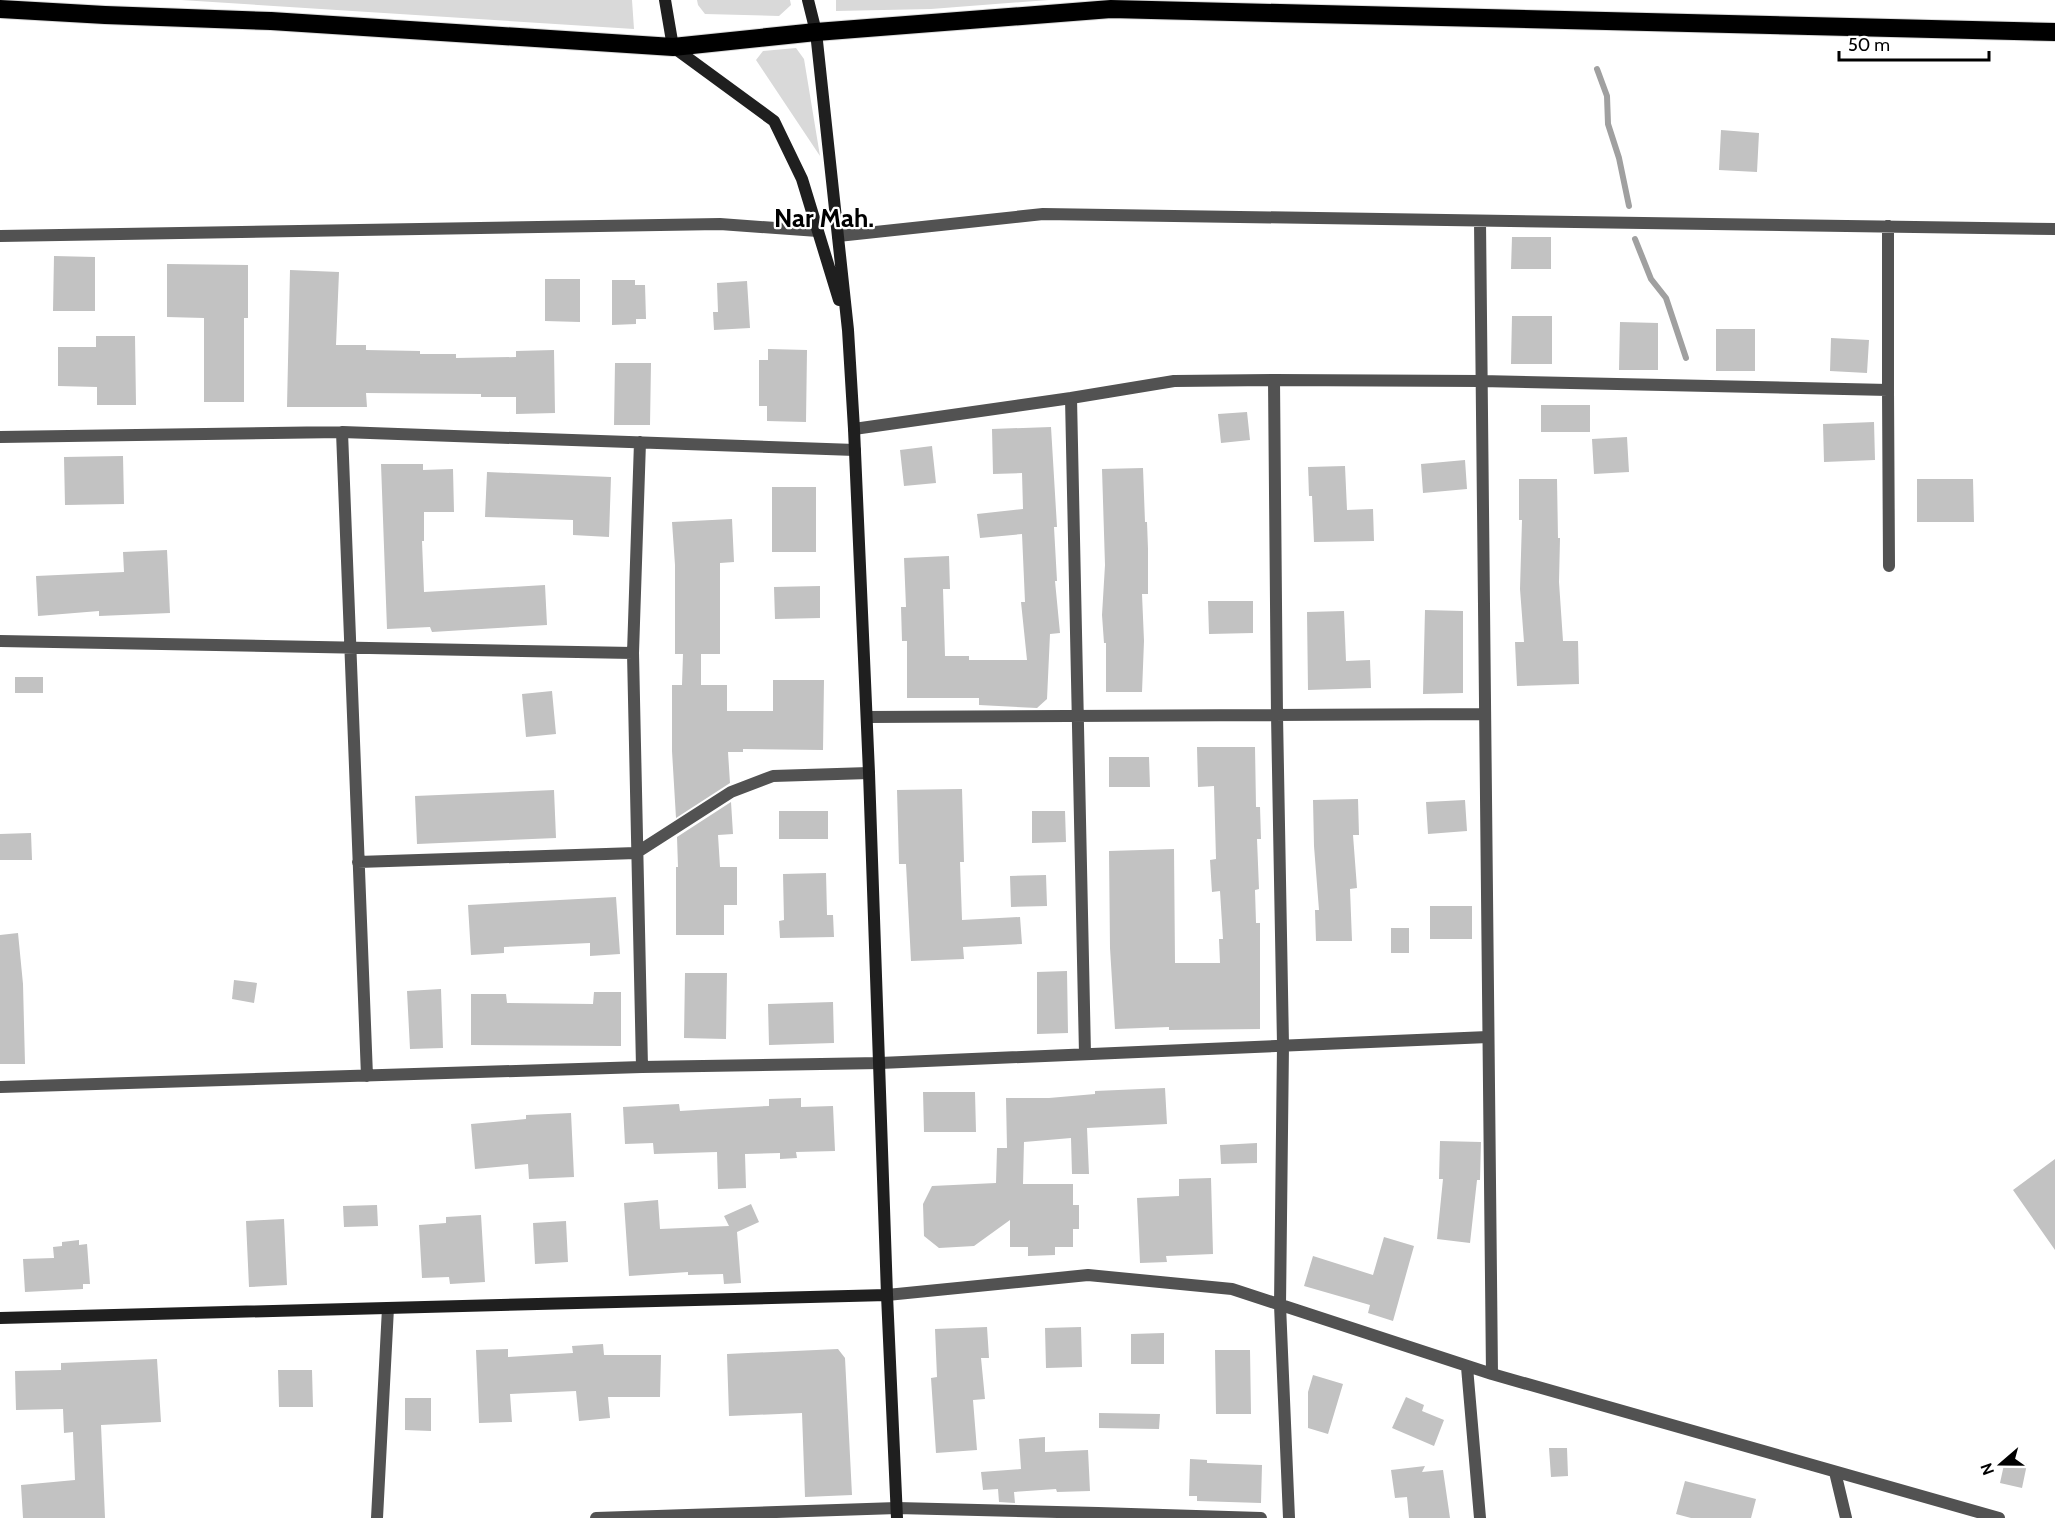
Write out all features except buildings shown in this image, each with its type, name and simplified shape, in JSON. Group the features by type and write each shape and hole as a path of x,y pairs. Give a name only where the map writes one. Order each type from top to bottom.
{"highway":[{"path":"0,9 271,21 674,47 816,32 1111,9 2055,32"},
{"path":"0,14 105,15"}],"street":[{"path":"665,0 674,47 774,121 802,179 848,330"},
{"path":"808,0 816,32 838,236 848,330 854,429 880,1064 886,1295 897,1513"},
{"path":"838,236 1043,214 2055,229"},
{"path":"1480,220 1492,1374"},
{"path":"0,236 720,224 818,231"},
{"path":"1888,226 1889,566"},
{"path":"1274,380 1283,1045 1280,1305 1289,1518"},
{"path":"854,429 1174,381 1481,381 1888,390"},
{"path":"1071,398 1085,1054"},
{"path":"0,437 342,432 855,450"},
{"path":"342,432 367,1076"},
{"path":"640,442 633,653 642,1067"},
{"path":"0,642 633,653"},
{"path":"867,717 1484,714"},
{"path":"358,862 636,853 730,792 772,776 869,773"},
{"path":"0,1087 642,1067 880,1064 1488,1036"},
{"path":"0,1318 886,1295 1088,1275 1232,1289 1467,1367 1999,1518"},
{"path":"377,1518 388,1308"},
{"path":"1467,1367 1480,1518"},
{"path":"1835,1472 1846,1518"},
{"path":"596,1518 897,1513 1261,1518"}],"shaded area":[{"path":"181,0 632,0 634,29"},
{"path":"697,0 790,0 791,5 779,16 705,14"},
{"path":"836,0 1049,0 931,9 836,11"},
{"path":"796,48 804,59 820,156 756,60 763,51"}],"waterway":[{"path":"1597,69 1607,96 1608,124 1619,158 1629,206"},
{"path":"1635,239 1651,279 1666,298 1686,358"}],"district":[{"name":"Nar Mah.","path":"824,218"}]}
